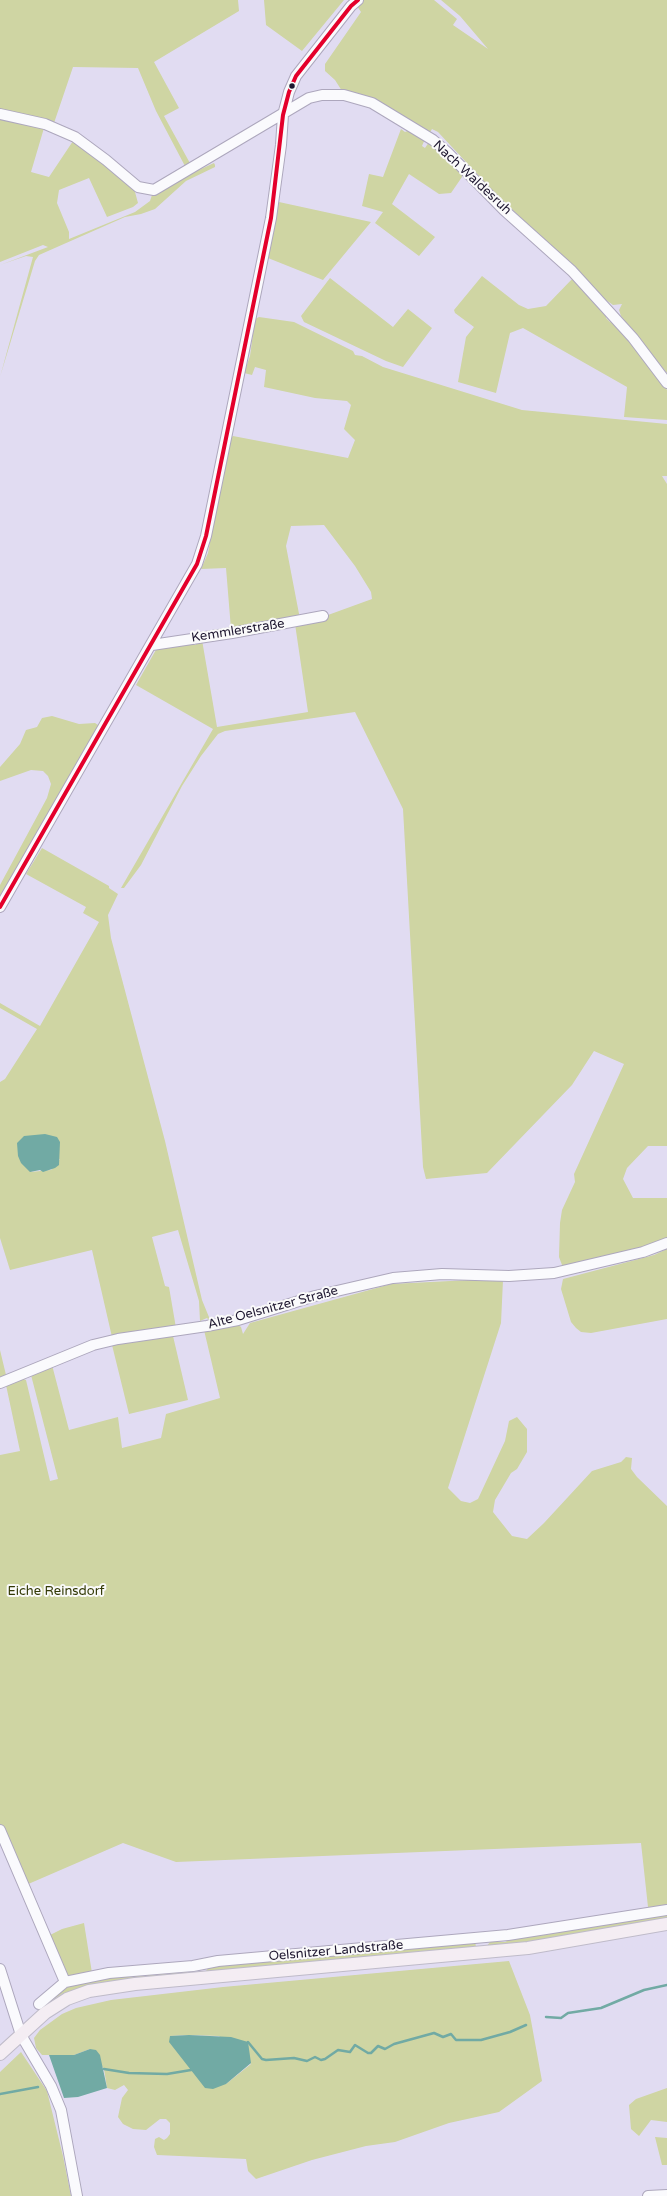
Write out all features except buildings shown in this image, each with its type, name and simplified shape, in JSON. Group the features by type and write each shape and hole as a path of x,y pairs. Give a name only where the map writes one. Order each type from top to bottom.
{"main road":[{"name":"Oelsnitzer Landstraße","path":"0,2054 56,2005 67,1999 89,1991 136,1984 482,1952 568,1942 667,1924"}],"street":[{"path":"0,907 152,645 197,564 206,536 271,218 281,145 283,114 289,92 296,76 351,6 358,0"},
{"name":"Nach Waldesruh","path":"0,114 45,124 75,137 106,160 135,185 146,190 158,189 309,98 322,95 344,95 372,103 434,140 504,210 572,272 633,338 667,383"},
{"name":"Kemmlerstraße","path":"152,645 232,633 324,616"},
{"name":"Alte Oelsnitzer Straße","path":"0,1383 93,1345 118,1339 238,1320 315,1296 393,1278 442,1274 483,1274 509,1276 554,1273 643,1252 667,1243"},
{"path":"0,1830 65,1982"},
{"name":"Oelsnitzer Landstraße","path":"39,2004 65,1982 109,1973 193,1966 218,1961 479,1937 508,1936 667,1910"},
{"path":"479,1937 482,1952"},
{"path":"193,1966 197,1978"},
{"path":"0,1969 20,2035 51,2086 61,2110 77,2196"},
{"path":"648,2196 667,2195"}],"green space":[{"path":"0,0 238,0 239,11 154,62 179,108 164,116 191,165 186,168 156,111 138,68 73,67 54,123 0,109"},
{"path":"264,0 344,0 302,51 266,25"},
{"path":"363,0 434,0 457,19 453,25 488,49 460,16 441,0 667,0 667,373 621,316 619,310 622,304 613,305 606,300 491,189 438,132 432,129 429,134 399,113 363,95 342,91 335,80 325,71 325,64 361,12 357,6"},
{"path":"0,117 44,128 31,172 49,177 73,141 121,176 135,192 138,203 133,207 107,217 89,178 59,190 57,203 69,232 69,239 135,212 150,201 152,195 188,175 214,163 215,167 186,181 155,209 141,214 125,217 39,255 35,261 0,377 33,257 26,256 0,265 48,247 43,245 0,262"},
{"path":"401,129 405,132 410,130 425,139 422,146 425,148 429,142 462,172 462,177 451,193 439,194 409,174 392,204 435,237 419,256 375,223 383,212 362,206 369,174 383,177"},
{"path":"279,202 371,222 323,280 268,258"},
{"path":"482,276 519,305 528,309 546,306 574,277 606,315 606,318 610,322 614,323 653,368 667,390 667,420 624,417 627,387 523,328 510,333 496,393 458,382 466,337 474,327 455,313 454,310"},
{"path":"330,278 393,327 408,309 432,328 403,367 386,361 304,322 301,316"},
{"path":"259,317 294,322 353,351 355,355 362,356 383,367 522,410 667,424 667,476 662,476 667,484 667,1146 648,1146 627,1168 623,1179 633,1198 667,1198 667,1241 566,1268 562,1265 559,1257 562,1210 575,1182 574,1174 624,1064 594,1051 572,1085 487,1173 426,1179 423,1167 403,809 355,712 225,731 218,734 201,756 182,786 141,865 124,888 121,888 213,729 136,685 157,648 191,642 195,645 202,640 217,727 308,712 295,624 326,618 328,615 372,599 371,592 355,566 324,525 291,526 286,546 300,619 267,624 265,621 256,622 254,625 231,629 226,568 201,569 208,553 229,440 233,436 348,458 355,440 344,429 351,405 347,401 315,398 264,387 266,370 255,367 252,375 244,373 250,356 255,319"},
{"path":"52,716 79,724 95,723 98,725 98,731 0,900 0,885 47,798 51,784 48,776 43,771 31,770 0,781 0,767 20,744 26,730 37,727 42,718"},
{"path":"42,848 109,886 109,888 118,894 108,915 111,938 165,1141 202,1300 211,1322 207,1318 200,1321 199,1301 178,1230 152,1237 165,1286 169,1287 176,1328 112,1337 92,1250 10,1270 0,1238 0,1082 5,1079 37,1029 0,1008 0,1003 40,1026 99,922 83,913 86,907 26,874","holes":["60,1159 51,1170 30,1172"]},
{"path":"667,1249 667,1319 591,1333 581,1332 571,1322 561,1289 563,1279 654,1255"},
{"name":"Eiche Reinsdorf","path":"503,1280 501,1323 448,1488 461,1501 470,1503 478,1499 505,1441 509,1421 517,1417 527,1429 527,1452 517,1469 511,1473 495,1500 493,1512 512,1536 527,1539 544,1523 592,1471 621,1462 626,1457 632,1458 631,1469 637,1477 667,1506 667,1905 648,1907 641,1843 176,1862 123,1843 26,1885 0,1824 0,1455 20,1451 6,1385 21,1378 26,1380 50,1481 58,1479 31,1375 52,1365 69,1430 118,1417 122,1448 161,1438 166,1414 220,1398 204,1330 235,1323 241,1327 243,1334 250,1323 391,1284"},
{"path":"173,1336 188,1400 129,1414 112,1345"},
{"path":"0,1350 6,1375 0,1378"},
{"path":"667,1912 667,1918 569,1937 486,1947 490,1942 505,1942 515,1937 545,1935"},
{"path":"84,1923 92,1973 69,1977 64,1973 48,1936 62,1929"},
{"path":"475,1941 475,1948 205,1973 208,1968 217,1964"},
{"path":"509,1961 530,2015 542,2081 499,2112 449,2123 395,2142 366,2146 312,2160 256,2179 248,2171 246,2159 157,2155 154,2147 155,2139 159,2137 164,2140 167,2138 170,2134 170,2123 166,2119 160,2119 146,2130 133,2129 123,2124 118,2117 122,2098 128,2090 124,2085 115,2090 107,2088 104,2069 90,2049 74,2055 42,2055 36,2048 34,2038 40,2030 62,2014 76,2008 111,2000 223,1987","holes":["170,2036 219,2036 251,2064 226,2084"]},
{"path":"187,1970 187,1975 96,1983 62,1994 47,2004 53,1993 80,1981"},
{"path":"21,2052 47,2091 71,2196 0,2196 0,2072"},
{"path":"667,2088 667,2122 651,2120 639,2136 631,2129 629,2105 636,2099"},
{"path":"655,2137 667,2138 667,2165 662,2165"}],"shaded area":[{"path":"45,1134 57,1137 60,1142 59,1165 43,1172 40,1170 30,1172 21,1163 18,1156 17,1143 24,1136"},
{"path":"189,2035 231,2037 248,2042 251,2063 226,2084 213,2089 205,2088 169,2042 170,2036"},
{"path":"90,2049 96,2050 100,2055 107,2088 78,2097 64,2098 49,2055 74,2055"}],"waterway":[{"path":"546,2017 561,2018 568,2013 601,2008 644,1990 667,1985"},
{"path":"248,2042 262,2059 294,2058 307,2061 315,2057 321,2060 325,2059 338,2050 350,2052 355,2045 368,2053 371,2053 378,2046 385,2049 394,2044 434,2033 443,2037 451,2034 456,2040 481,2040 510,2032 526,2025"},
{"path":"104,2069 129,2073 167,2074 191,2070"},
{"path":"0,2094 38,2087"}],"transit line":[{"path":"0,907 197,564 206,536 271,218 283,115 289,92 296,76 351,6 358,0"}]}
